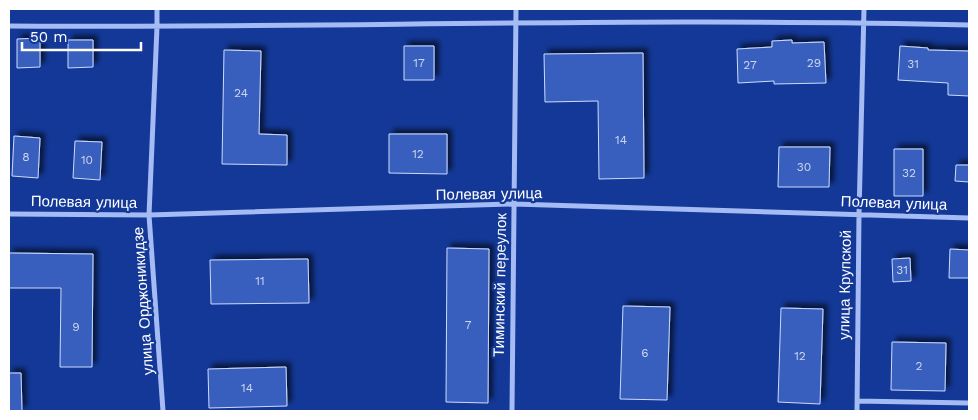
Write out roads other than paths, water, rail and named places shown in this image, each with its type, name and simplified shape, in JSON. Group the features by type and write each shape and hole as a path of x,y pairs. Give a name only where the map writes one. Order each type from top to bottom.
{"street":[{"name":"улица Орджоникидзе","path":"157,9 149,216 163,411"},
{"name":"Тиминский переулок","path":"512,411 516,9"},
{"name":"улица Крупской","path":"857,411 864,9"},
{"path":"9,26 157,27 863,22 969,25"},
{"name":"Полевая улица","path":"9,214 149,216 514,204 969,218"},
{"path":"856,401 969,403"}]}
